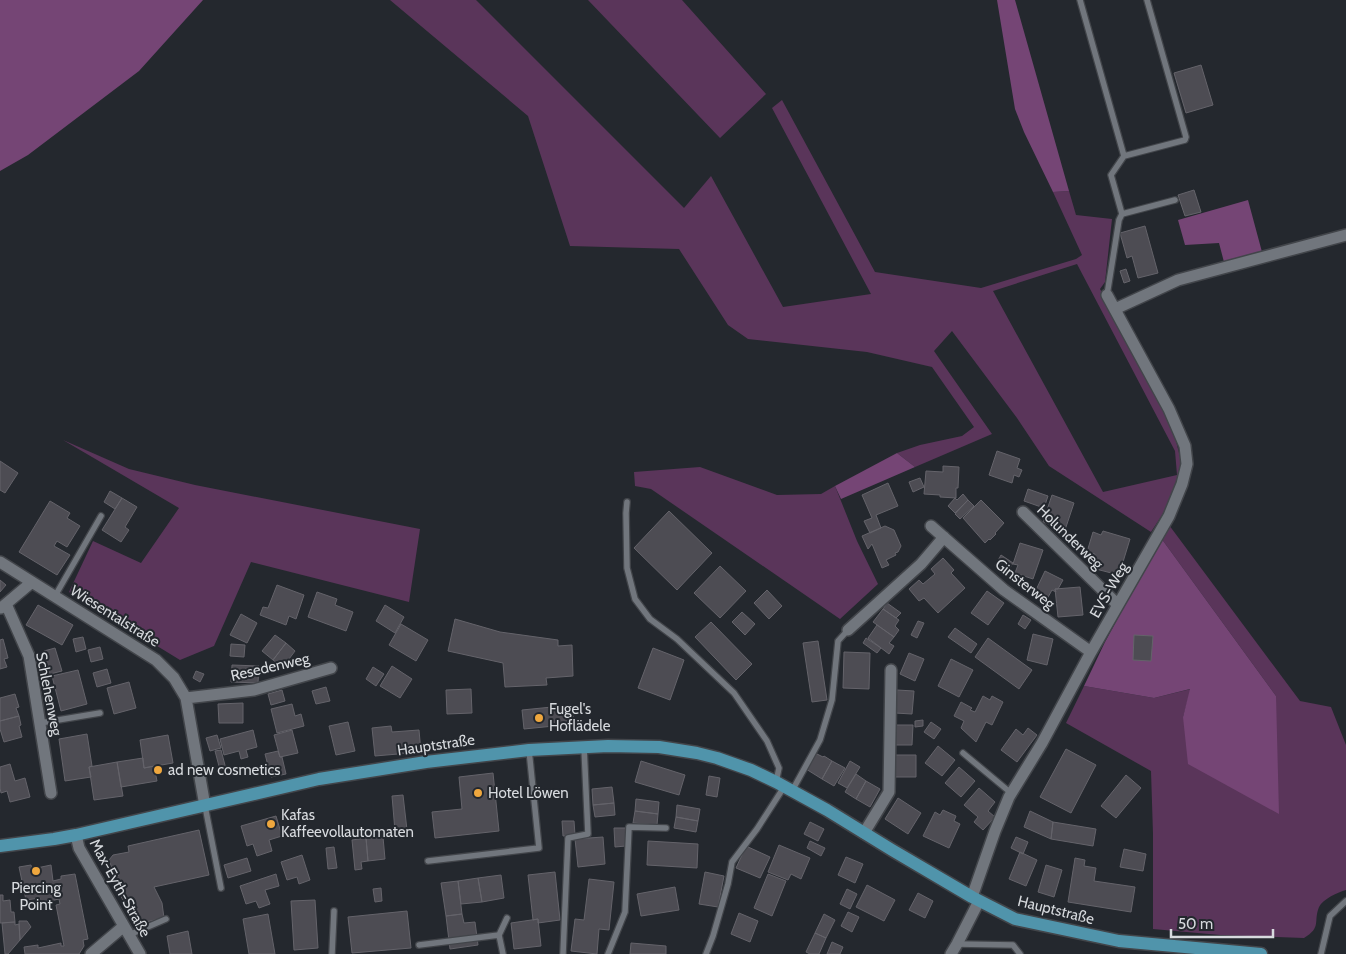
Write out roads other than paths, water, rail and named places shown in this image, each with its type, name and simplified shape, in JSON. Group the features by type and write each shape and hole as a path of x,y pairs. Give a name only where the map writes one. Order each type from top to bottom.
{"main road":[{"name":"Hauptstraße","path":"0,846 76,835 319,779 426,762 529,750 584,746 647,746 674,749 717,758 751,770 828,810 976,899 1016,919 1119,941 1261,954"}],"street":[{"path":"1115,309 1178,280 1346,234"},
{"name":"EVS-Weg","path":"954,949 976,899 995,831 1011,793 1042,744 1091,652 1169,516 1182,484 1186,464 1185,446 1170,409 1107,294"},
{"name":"Holunderweg","path":"1023,512 1118,605"},
{"name":"Ginsterweg","path":"931,526 1004,590 1091,652"},
{"path":"848,630 921,564 944,537"},
{"name":"Wiesentalstraße","path":"0,562 156,660 174,678 186,698 205,806"},
{"path":"3,606 32,582"},
{"name":"Schlehenweg","path":"3,606 29,656 51,793"},
{"name":"Resedenweg","path":"186,698 254,690 331,668"},
{"path":"864,833 889,792 891,670"},
{"name":"Max-Eyth-Straße","path":"76,835 79,848 140,954"},
{"path":"91,954 126,931"}],"lane":[{"path":"1080,0 1124,156"},
{"path":"1107,294 1119,220 1122,214 1111,175 1124,156 1185,140 1186,137 1147,0"},
{"path":"1122,214 1175,200"},
{"path":"627,502 627,568 635,599 650,619 677,639 734,692 767,741 779,768 784,787"},
{"path":"55,596 101,516"},
{"path":"706,954 728,884 732,862 758,829 784,787 820,740 832,700 838,641 848,630"},
{"path":"40,723 100,713"},
{"path":"563,954 568,838 588,834 584,746"},
{"path":"428,862 539,848 529,750"},
{"path":"963,753 1011,793"},
{"path":"205,806 221,888"},
{"path":"608,954 625,912 629,828 666,828"},
{"path":"1321,954 1330,916 1346,901"},
{"path":"332,954 334,911"},
{"path":"503,954 499,935 507,918"},
{"path":"126,931 166,919"},
{"path":"419,945 499,935"},
{"path":"954,949 1014,945 1020,954"}],"place":[{"name":"Fugel's Hoflädele","path":"539,718"},
{"name":"ad new cosmetics","path":"158,770"},
{"name":"Hotel Löwen","path":"478,793"},
{"name":"Kafas Kaffeevollautomaten","path":"271,824"},
{"name":"Piercing Point","path":"36,871"}]}
